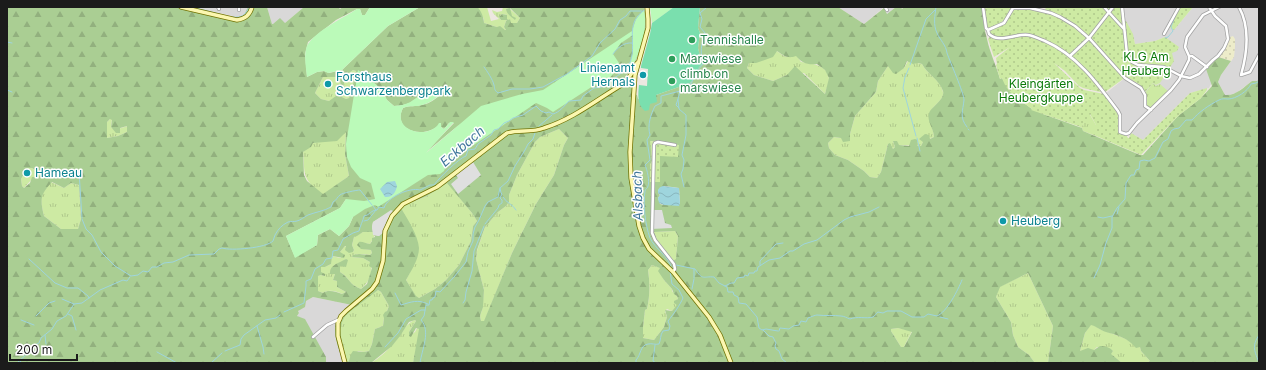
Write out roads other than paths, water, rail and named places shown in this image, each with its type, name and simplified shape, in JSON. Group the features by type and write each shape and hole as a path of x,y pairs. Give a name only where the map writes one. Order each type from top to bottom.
{"main road":[{"path":"181,7 237,20 248,15 252,7"},
{"path":"345,363 337,327 340,319 346,311 377,282 383,261 386,229 391,218 400,206 437,187 507,134 537,130 576,114 594,101 632,78 640,57 648,26 647,9"},
{"path":"632,78 635,87 630,167 635,210 640,230 644,240 652,252 671,270 712,322 722,340 730,363"}],"street":[{"path":"983,7 986,28 990,35 999,38 1024,34 1058,46 1071,55 1118,111 1120,115 1121,132 1124,134 1129,133 1137,123 1172,90 1188,62 1189,56 1185,47 1186,39 1201,17 1219,7"},
{"path":"1044,11 1046,7"},
{"path":"1104,7 1124,30"},
{"path":"1071,55 1090,38 1113,7"},
{"path":"1122,7 1128,55 1133,63 1138,65 1164,67 1188,78 1194,77 1201,73 1219,55 1228,38 1226,26 1215,16 1210,7"},
{"path":"1164,34 1179,7"},
{"path":"1239,7 1243,19 1246,41 1246,55 1241,75 1250,72 1259,55"},
{"path":"988,30 1004,23 1013,8 1030,8 1056,15 1075,26 1090,38 1125,78 1141,88 1145,93 1145,106 1151,110"},
{"path":"1189,56 1192,56 1207,66"},
{"path":"671,270 674,266 655,240 652,230 654,145 658,142 675,144"},
{"path":"313,337 327,325 340,319"}],"water":[{"path":"395,181 397,186 395,192 390,197 385,197 380,189 387,182"},
{"path":"663,186 679,188 679,206 664,205 659,203 658,198 660,195 658,190"}],"waterway":[{"path":"192,7 220,14"},
{"path":"233,17 243,15 249,7"},
{"name":"Alsbach","path":"671,268 668,260 650,238 644,208 645,191 649,184 645,165 650,160 647,140 650,135 649,124 655,106 661,103 661,96 684,90 684,85 691,84 697,71 703,64 701,48 705,33 700,27 702,19 700,13 707,7"},
{"path":"936,7 935,27 938,36 945,47 962,91 964,100 962,117 967,127"},
{"name":"Eckbach","path":"284,312 304,303 306,281 311,279 315,269 323,264 326,259 332,258 333,251 338,250 343,239 359,231 364,216 377,210 379,207 384,208 389,200 405,191 416,189 420,190 430,185 434,185 444,173 466,156 468,150 475,149 478,144 504,123 523,115 536,106 541,111 553,114 562,109 569,101 581,100 583,96 594,88 602,87 605,82 610,82 623,72 629,65 632,57 632,35 635,21 646,9"},
{"path":"910,65 926,19 935,10"},
{"path":"484,67 495,90 498,93 512,89 543,87 567,74 592,56 600,43 615,29 620,20 630,11 642,11"},
{"path":"1165,38 1168,37 1173,31 1171,27 1176,14"},
{"path":"7,42 12,43"},
{"path":"613,54 626,43 632,43"},
{"path":"909,68 905,77 903,88 916,136"},
{"path":"1094,278 1100,265 1112,228 1112,217 1117,208 1125,199 1126,183 1131,175 1134,175 1136,170 1139,169 1140,161 1149,161 1155,158 1163,142 1168,139 1171,131 1179,128 1186,120 1192,120 1204,109 1219,100 1231,99 1238,96 1245,92 1251,84 1259,81"},
{"path":"7,90 12,92"},
{"path":"680,91 678,99 679,109 686,115 686,135 682,155 684,160 681,174 684,187"},
{"path":"678,99 676,105 679,108"},
{"path":"539,126 552,115"},
{"path":"420,363 426,335 424,324 421,320 424,316 426,305 429,305 430,300 435,297 436,291 440,292 466,262 468,252 473,241 475,227 485,206 488,202 498,197 500,188 508,181 515,166 528,144 533,139 535,133"},
{"path":"917,138 920,151"},
{"path":"79,171 82,218"},
{"path":"485,224 502,203 500,198 502,194 500,188"},
{"path":"82,219 86,229 92,235 101,252 115,266 131,276 138,275 143,271 148,272 152,267 173,262 189,255 214,254 222,248 248,248 269,243 273,241 277,231 284,224 298,221 308,215 331,207 333,202 344,193 360,190 372,205"},
{"path":"503,197 516,210"},
{"name":"Eckbach","path":"373,206 376,210"},
{"path":"725,286 734,283 737,278 744,277 745,275 748,276 749,273 754,273 757,271 758,267 769,260 780,258 804,244 817,240 844,220 869,212 879,207"},
{"path":"1117,214 1119,207"},
{"name":"Eckbach","path":"364,221 368,220 376,210"},
{"path":"1098,217 1103,218 1112,216"},
{"path":"463,303 472,271 474,251 484,226"},
{"path":"760,265 760,261 776,244 783,243"},
{"path":"29,259 55,283 67,288 78,288 89,298"},
{"path":"676,265 695,269 702,277 714,277 719,283 727,287 728,292 733,292 734,295 738,297 739,303 746,304 757,317 759,328 762,330 766,329 778,331"},
{"path":"694,269 694,278"},
{"name":"Alsbach","path":"636,363 643,346 649,344 659,344 661,334 663,331 669,330 670,326 668,321 683,298 679,290 672,284 670,271"},
{"path":"17,363 33,346 39,343 41,338 52,329 57,321 66,316 74,304 82,303 100,290 123,280 127,281 130,277"},
{"path":"692,289 694,279"},
{"path":"779,331 780,328 789,329 793,326 799,325 801,321 806,322 808,318 817,315 842,316 850,319 873,317 878,312 883,313 887,311 901,311 912,317 924,317 928,314 937,316 945,310 955,295 962,280"},
{"path":"395,293 401,305 418,301 428,304"},
{"path":"62,299 74,304"},
{"path":"36,316 49,303 55,301"},
{"path":"385,347 398,333 406,319 421,310 425,310"},
{"path":"68,314 72,316 76,330"},
{"name":"Eckbach","path":"225,351 240,345 241,339 244,335 265,320 276,318 280,315"},
{"path":"940,317 948,319"},
{"path":"21,320 34,325"},
{"path":"257,326 264,354"},
{"path":"763,330 769,336 773,337 776,343 776,349 779,351 782,359 787,363"},
{"path":"45,335 46,344"},
{"path":"1259,335 1254,346 1259,363"},
{"path":"655,345 653,361 656,363"},
{"path":"157,352 177,363"},
{"name":"Eckbach","path":"211,363 222,353"},
{"path":"20,363 21,359"}],"place":[{"name":"Tennishalle","path":"692,40"},
{"name":"Marswiese","path":"672,59"},
{"name":"Linienamt Hernals","path":"643,75"},
{"name":"climb.on marswiese","path":"672,81"},
{"name":"Forsthaus Schwarzenbergpark","path":"328,84"},
{"name":"Hameau","path":"27,173"},
{"name":"Heuberg","path":"1003,221"}],"park label":[{"name":"KLG Am Heuberg","path":"1146,64"},
{"name":"Kleingärten Heubergkuppe","path":"1041,91"}]}
